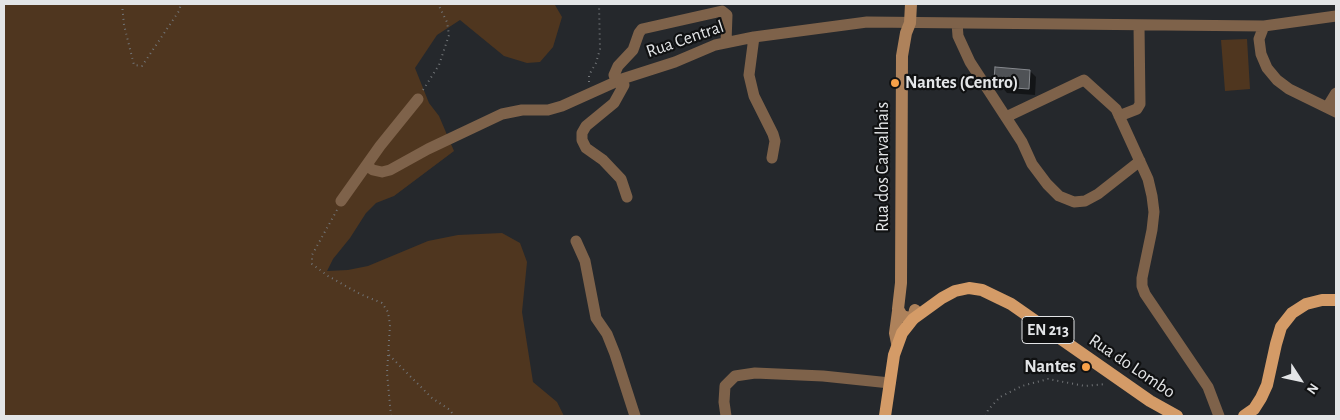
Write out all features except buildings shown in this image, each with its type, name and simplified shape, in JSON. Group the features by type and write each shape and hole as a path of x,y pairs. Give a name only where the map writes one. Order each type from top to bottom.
{"main road":[{"name":"Rua dos Carvalhais","path":"910,310 901,283 902,56 906,33 910,23 911,4"},
{"name":"Rua do Lombo","path":"910,310 955,291 969,288 982,290 1011,304 1150,401 1177,416"},
{"path":"1244,416 1254,409 1262,398 1281,327 1292,313 1306,304 1322,300 1336,300"},
{"name":"EN 213","path":"885,416 897,343 910,310"}],"street":[{"path":"627,197 621,179 603,160 586,148 582,140 582,133 586,126 614,102 624,85 614,75 618,66 633,50 642,29 722,11 727,15 726,42"},
{"name":"Rua Central","path":"367,166 382,172 390,170 428,149 502,114 522,110 548,110 562,106 619,80 675,62 715,45 754,37 867,22 1264,26 1336,16"},
{"path":"958,23 958,36 970,62 1006,117 1032,164 1059,196 1074,202 1085,201 1098,194 1140,161"},
{"path":"1119,116 1137,109 1140,104 1139,25"},
{"path":"1264,26 1259,39 1261,54 1277,80 1289,89 1332,109 1336,93"},
{"path":"754,37 748,75 754,96 773,134 775,141 772,158"},
{"path":"1006,117 1084,80 1116,109 1148,179 1154,212 1142,286 1145,294 1208,387 1219,416"},
{"path":"341,201 355,179 418,99"},
{"path":"576,242 585,261 596,318 607,334 615,354 634,416"},
{"path":"726,416 724,402 725,386 735,376 754,373 822,376 890,383"}],"path":[{"path":"122,4 124,25 134,65 142,66 179,12 181,4"},
{"path":"418,99 439,65 449,35 447,22 438,4"},
{"path":"593,92 589,82 589,75 596,63 600,49 599,4"},
{"path":"341,201 312,256 312,264 344,285 382,302 388,312 390,325 387,373 391,416"},
{"path":"388,354 432,398 450,410 454,416"},
{"path":"986,416 988,410 1000,398 1022,386 1048,379 1085,386 1123,382"}],"shaded area":[{"path":"4,4 555,5 562,17 553,47 540,62 527,63 504,56 460,20 437,35 415,68 429,103 439,116 454,151 394,196 376,203 366,213 350,238 333,259 327,271 348,270 368,266 428,241 458,235 502,233 520,243 527,262 522,312 533,382 557,402 564,416 4,416"},
{"path":"1247,39 1250,89 1225,91 1221,40"}],"place":[{"name":"Nantes (Centro)","path":"895,83"},
{"name":"Nantes","path":"1086,367"}]}
